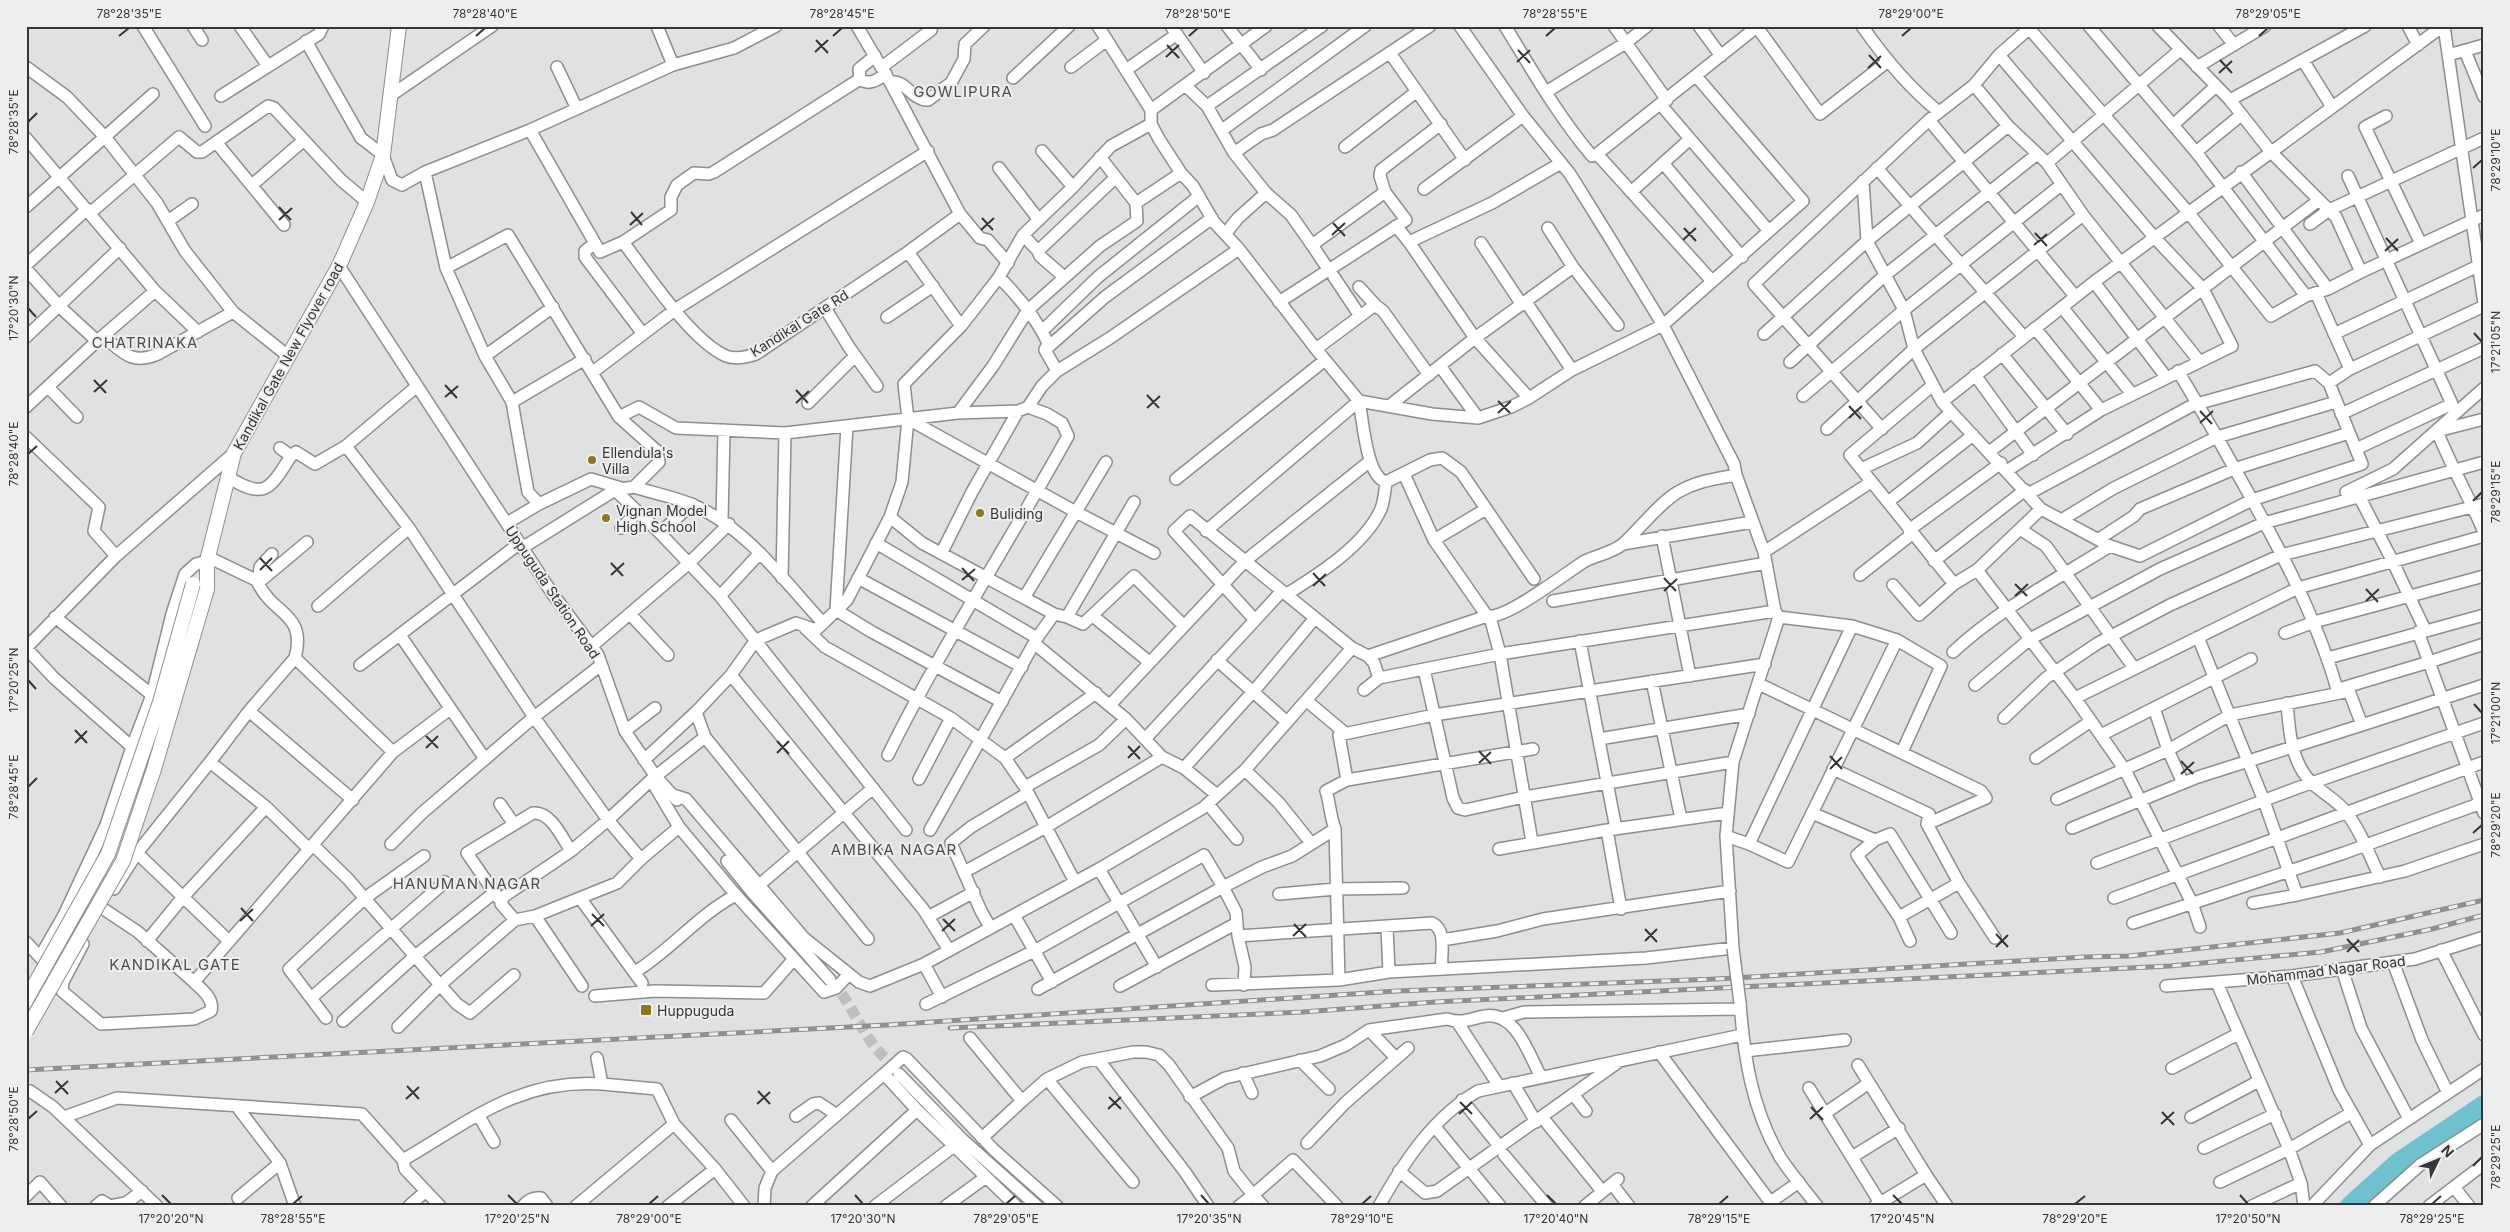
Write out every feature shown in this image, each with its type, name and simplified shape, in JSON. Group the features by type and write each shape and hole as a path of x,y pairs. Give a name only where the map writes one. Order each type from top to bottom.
{"main road":[{"name":"Kandikal Gate New Flyover road","path":"208,559 234,453 338,266 367,202 383,156 399,26"},
{"path":"26,1000 108,854 160,702 193,584 208,559"},
{"path":"26,1031 124,860 154,769 207,589 208,559"}],"street":[{"path":"143,26 205,126"},
{"path":"193,26 202,40"},
{"path":"240,26 268,66"},
{"path":"221,96 319,34 323,26"},
{"path":"390,96 492,26"},
{"path":"671,26 658,29 673,64"},
{"path":"306,41 361,138 383,156 392,180 402,185 425,172 530,130 673,64 734,48 776,26"},
{"path":"857,26 886,74 960,214 980,238 988,240 1008,263"},
{"path":"875,56 859,69 860,79 865,83 869,83 886,74 931,30 932,26"},
{"path":"886,74 900,83 917,99 928,100 951,83 964,59 964,44 984,26"},
{"path":"1013,78 1069,26"},
{"path":"1098,26 1151,110 1151,124 1181,173 1193,186 1198,198 1316,349 1359,400 1370,462 1378,478 1386,482"},
{"path":"1227,26 1261,70"},
{"path":"1151,110 1266,26"},
{"path":"1207,106 1322,26"},
{"path":"1222,130 1365,26"},
{"path":"1234,153 1261,134 1273,130 1430,26"},
{"path":"1460,26 1523,116 1561,163 1663,325 1734,464 1736,475 1765,557 1777,614 1759,684 1732,762 1726,836 1733,948 1748,1074 1760,1119 1781,1158 1817,1206"},
{"path":"1505,26 1578,140 1592,156 1664,102 1758,26 1820,114 1887,62"},
{"path":"1614,26 1690,138 1770,231"},
{"path":"1546,92 1626,42 1647,26"},
{"path":"1699,26 1721,56"},
{"path":"1862,26 1887,62 1917,94 1939,112"},
{"path":"2089,26 2196,152 2264,241 2311,294 2334,334 2350,369"},
{"path":"2158,26 2230,100 2271,152 2336,217 2360,272"},
{"path":"2219,26 2234,45"},
{"path":"2197,67 2265,26"},
{"path":"2230,100 2304,62 2366,26"},
{"path":"2408,26 2418,45"},
{"path":"1942,402 2075,296 2241,172 2444,26 2484,305 2350,369 2329,383"},
{"path":"1882,429 1754,284 1929,120 1974,85 1999,55 2029,27 2188,212 2271,316 2311,294 2328,289 2360,272 2484,216"},
{"path":"1126,70 1174,30 1204,73"},
{"path":"1071,67 1107,40"},
{"path":"2448,56 2484,45"},
{"path":"2047,163 2180,50"},
{"path":"2465,51 2484,97"},
{"path":"1390,53 1466,160"},
{"path":"1860,574 1911,532 2004,467 2033,454 2101,410 2232,346 2203,290 2154,237 1999,55"},
{"path":"2304,62 2332,108"},
{"path":"557,68 577,108"},
{"path":"28,72 67,97 106,137 133,175 157,203 185,250 233,312 288,356"},
{"path":"1359,400 1432,414 1478,418 1511,407 1529,398 1572,370 1663,325 1803,201 1696,76"},
{"path":"530,130 600,252 623,242 671,210 671,197 676,185 694,173 709,174 714,172 860,79"},
{"path":"1974,85 2008,126 2036,155 2047,163 2083,215 2198,362"},
{"path":"1186,86 1207,106 1234,153 1266,193 1291,215 1360,316"},
{"path":"2173,125 2216,86"},
{"path":"1345,147 1416,92"},
{"path":"26,208 153,94"},
{"path":"26,265 180,137 197,152 202,152 268,106 274,108 341,180 367,202"},
{"path":"2196,152 2241,115"},
{"path":"1424,189 1466,160 1523,116"},
{"path":"2386,116 2365,127 2420,244"},
{"path":"1929,120 2075,296"},
{"path":"644,760 696,712 731,675 756,640 796,623 816,630 847,600 890,517 902,482 908,419 904,384 961,326 999,277 1022,236 1073,187 1111,146 1151,124"},
{"path":"1279,302 1331,273 1406,220 1385,192 1380,176 1381,170 1441,124"},
{"path":"1764,334 1867,241 2008,126"},
{"path":"26,138 155,291 198,332"},
{"path":"1631,192 1690,138"},
{"path":"2310,224 2329,210 2484,138"},
{"path":"252,185 304,140"},
{"path":"216,142 284,226"},
{"path":"593,372 676,309 928,151"},
{"path":"1042,151 1073,187"},
{"path":"1597,154 1712,281"},
{"path":"1790,362 1884,276 2036,155"},
{"path":"958,413 994,366 1028,310 1063,276 1100,246 1137,221 1136,203 1100,157"},
{"path":"1409,242 1492,204 1561,163"},
{"path":"1663,163 1742,257"},
{"path":"999,168 1039,220"},
{"path":"1877,168 2024,337"},
{"path":"425,172 446,268 485,356 512,402 528,492 538,504"},
{"path":"2241,172 2328,289"},
{"path":"1136,203 1181,173"},
{"path":"2348,176 2452,404 2356,449"},
{"path":"1038,251 1115,178"},
{"path":"1863,181 1867,241 1884,276 1904,310 1914,349 1942,402 2041,509 2063,519 2110,546 2140,556 2160,569"},
{"path":"1803,396 1904,310 2061,184"},
{"path":"1312,245 1385,192"},
{"path":"1226,233 1238,218 1266,193"},
{"path":"1042,331 1098,277 1198,198"},
{"path":"1989,452 2319,200"},
{"path":"168,221 192,204"},
{"name":"Kandikal Gate Rd","path":"623,242 676,309 707,344 726,356 737,358 756,354 908,252 960,214"},
{"path":"1827,429 1914,349 2083,215"},
{"path":"1045,350 1105,297 1212,218"},
{"path":"1396,226 1475,338 1529,398"},
{"path":"1548,228 1572,266 1618,325"},
{"path":"446,268 508,235 619,417 656,451 659,462 634,487"},
{"path":"1022,236 1038,251 1040,256 1063,276"},
{"path":"595,243 585,251 585,257 643,334"},
{"path":"1481,243 1572,370"},
{"path":"26,337 120,248"},
{"path":"942,552 988,463 1023,409 1056,371 1110,338 1239,249"},
{"path":"908,252 961,326"},
{"name":"Uppuguda Station Road","path":"338,266 521,545 592,646 601,665 625,731 654,778 693,816 752,892 830,980"},
{"path":"1389,406 1475,338 1572,266"},
{"path":"2334,334 2478,266"},
{"path":"26,269 60,306 100,339 126,355 146,359 233,312"},
{"path":"999,277 1028,310 1042,331 1048,343 1045,350"},
{"path":"2094,282 2166,377"},
{"path":"887,318 933,286"},
{"path":"1359,287 1383,312 1429,375"},
{"path":"26,406 155,291"},
{"path":"1316,349 1375,305 1378,308"},
{"path":"485,356 553,307"},
{"path":"2062,307 2132,394"},
{"path":"825,308 855,356 877,386"},
{"path":"2035,328 2101,410"},
{"path":"2341,414 2484,348"},
{"path":"1045,350 1056,371"},
{"path":"2002,354 2066,434"},
{"path":"808,403 855,356"},
{"path":"512,402 585,359"},
{"path":"1176,479 1325,360"},
{"path":"1440,366 1478,418"},
{"path":"2178,371 2252,500 2298,588 2328,658 2337,689"},
{"path":"1934,561 2026,492 2197,404 2315,371 2329,383 2362,464 2252,500 2140,556"},
{"path":"1975,375 2033,454"},
{"path":"1933,385 1850,455 1954,584"},
{"path":"48,387 77,417"},
{"path":"228,477 244,487 259,490 272,485 291,456 296,452 315,464 346,446 416,387"},
{"path":"2346,492 2393,469 2484,388"},
{"path":"1206,531 1359,400"},
{"path":"2063,519 2114,488 2216,437 2336,402"},
{"path":"619,417 639,407 676,428 785,433 958,413 1023,409 1047,414 1062,424 1068,436 1038,490 1012,530 937,666 916,697 888,755"},
{"path":"1861,469 1917,443 1951,412"},
{"path":"908,419 1154,553"},
{"path":"2437,431 2484,419"},
{"path":"836,610 847,426"},
{"path":"592,646 688,564 725,522 724,430"},
{"path":"2437,431 2453,470 2479,505 2484,532"},
{"path":"782,578 785,433"},
{"path":"2099,539 2134,516 2140,509 2234,469 2349,433"},
{"path":"1888,502 1973,435"},
{"path":"26,437 99,508 94,532 116,556"},
{"path":"346,446 409,528 534,717 608,820 641,859"},
{"path":"280,448 291,456"},
{"path":"132,747 54,678 26,648 116,556 234,453"},
{"path":"1386,482 1430,460 1442,458 1461,472 1534,579"},
{"path":"1024,598 1106,462"},
{"path":"1110,705 1148,661 1245,561 1370,462"},
{"path":"1974,684 2030,639 2088,606 2160,569 2264,523 2484,462"},
{"path":"1404,474 1434,540 1488,617 1500,654 1532,842"},
{"path":"1368,656 1488,617 1545,590 1586,561 1616,549 1623,544 1676,494 1698,481 1736,475"},
{"path":"507,523 538,504 591,479 618,489 637,513 660,533 720,596 906,830"},
{"path":"1145,739 1255,620 1284,593 1324,571 1367,531 1381,508 1386,482"},
{"path":"1553,601 1671,580 1765,557 1871,482"},
{"path":"360,665 453,593 521,545 618,489 634,487 692,504 725,522 760,553 823,623"},
{"path":"2133,923 2483,806 2429,662 2422,631 2410,596 2359,496"},
{"path":"1067,617 1134,502"},
{"path":"660,533 692,504"},
{"path":"2004,718 2046,678 2111,636 2170,606 2281,555 2479,505"},
{"path":"1434,540 1486,509"},
{"path":"1893,585 1919,615 1954,584 1977,570 2041,509"},
{"path":"621,528 637,513"},
{"path":"1255,620 1174,531 1190,516 1206,531 1352,648 1368,656 1374,663 1379,678"},
{"path":"890,517 922,543 942,552 986,580 1054,614 1083,624 1134,576 1183,625"},
{"path":"1623,544 1752,522"},
{"path":"318,606 409,528"},
{"path":"2020,529 2046,546 2134,668"},
{"path":"1662,536 1690,676"},
{"path":"2075,698 2298,588 2484,536"},
{"path":"258,582 307,542"},
{"path":"876,543 975,599 1036,641 1126,718 1162,757 1184,768 1217,795"},
{"path":"1953,652 1974,632 2110,546"},
{"path":"720,596 760,553"},
{"path":"258,582 260,567 272,554"},
{"path":"40,957 64,915 106,825 132,747 152,695 172,614 185,574 196,564 208,559 258,582 269,599 296,625 300,642 295,658 249,711 137,853 102,908 63,982 62,991 101,1024 194,1019 211,1011 212,1006 209,998 194,982 138,932 102,908"},
{"path":"1977,570 2075,698 2125,770 2192,903 2200,927"},
{"path":"2285,633 2314,622 2484,576"},
{"path":"858,578 1022,667"},
{"path":"836,610 872,632 1002,702"},
{"path":"630,614 668,655"},
{"path":"930,830 1036,641 1054,614"},
{"path":"1364,690 1379,678 1500,654 1680,625 1777,614 1852,626 1897,640 1941,666 1902,752"},
{"path":"2328,658 2484,615"},
{"path":"1093,616 1148,661"},
{"path":"55,617 152,695"},
{"path":"1184,768 1315,618"},
{"path":"802,625 825,647 951,718 982,739 1005,758 1026,790 1075,882"},
{"path":"1749,844 1852,626"},
{"path":"400,635 485,759"},
{"path":"2198,637 2264,801 2297,895"},
{"path":"1726,836 1749,844 1788,862 1897,640"},
{"path":"1580,641 1607,783 1621,909"},
{"path":"2337,689 2484,644"},
{"path":"673,795 686,799 804,938 859,982 870,986 924,964 1099,869 1208,804 1245,770 1352,648"},
{"path":"295,658 393,752"},
{"path":"2101,735 2251,659"},
{"path":"1217,660 1287,722"},
{"path":"1347,780 1339,735 1345,733 1434,715 1589,689 1765,664"},
{"path":"391,844 422,813 534,717 601,665"},
{"path":"1424,669 1444,764 1453,798 1458,808 1465,810 1524,797 1732,762"},
{"path":"731,675 788,742 844,815 928,917 949,950"},
{"path":"1652,681 1681,819"},
{"path":"1759,684 1982,791 1986,798 1927,824"},
{"path":"2072,828 2184,783 2442,698 2484,686"},
{"path":"2337,689 2349,691"},
{"path":"2057,799 2168,750 2230,715 2349,691"},
{"path":"2349,691 2362,725"},
{"path":"1005,758 1096,693"},
{"path":"1307,701 1345,733"},
{"path":"2287,703 2289,733 2301,771 2346,812 2360,833 2380,877"},
{"path":"625,731 655,708"},
{"path":"2154,708 2168,750 2184,783"},
{"path":"194,982 393,752 450,709"},
{"path":"249,711 353,800"},
{"path":"696,712 705,737 868,939"},
{"path":"1599,739 1748,714"},
{"path":"919,779 951,718"},
{"path":"990,927 951,843 971,827 1026,790 1099,745 1126,718"},
{"path":"2036,758 2091,721"},
{"path":"2097,863 2312,783 2484,723"},
{"path":"501,904 503,896 571,851 654,778 705,737"},
{"path":"1339,980 1336,931 1335,829 1328,810 1329,800 1326,792 1347,780 1533,749"},
{"path":"964,872 1046,827 1162,757"},
{"path":"210,762 266,807 365,898 457,1004 470,1012 514,975"},
{"path":"2114,898 2484,762"},
{"path":"1833,769 1930,814 1927,824 1959,883 1995,938"},
{"path":"1245,770 1279,803 1311,843"},
{"path":"654,778 679,826 736,895 824,992 836,988 849,974"},
{"path":"758,886 797,851 844,815 873,788"},
{"path":"500,804 514,824"},
{"path":"1208,804 1237,839"},
{"path":"147,941 183,897 266,807"},
{"path":"467,853 533,813 540,812 548,816 571,851"},
{"path":"1498,849 1612,829 1728,813"},
{"path":"1812,813 1875,840"},
{"path":"398,1027 440,985 515,920 535,916 617,883 679,826"},
{"path":"1038,989 1262,867 1292,856 1335,829"},
{"path":"1910,941 1899,917 1857,856 1875,840 1890,834 1951,933"},
{"path":"460,843 495,892 501,904 515,920"},
{"path":"2253,903 2405,871 2484,844"},
{"path":"137,853 228,941"},
{"path":"926,1004 942,998 1034,951 1204,855 1236,912 1238,936 1245,967 1244,985"},
{"path":"326,1018 289,969 365,898 424,856"},
{"path":"1099,869 1157,967"},
{"path":"311,998 445,882"},
{"path":"1899,917 1959,883"},
{"path":"1279,894 1403,888"},
{"path":"1442,940 1497,931 1543,919 1621,909 1730,891"},
{"path":"343,1021 415,956 495,892"},
{"path":"928,917 974,892"},
{"path":"635,972 655,960 705,916 736,895"},
{"path":"580,898 642,983"},
{"path":"1014,914 1052,982"},
{"path":"535,916 582,986"},
{"path":"1120,986 1237,923"},
{"path":"1238,936 1432,924 1439,929 1442,940 1442,968"},
{"path":"1387,928 1389,972"},
{"name":"Mohammad Nagar Road","path":"2166,986 2292,976 2415,959 2484,937"},
{"path":"26,942 63,982"},
{"path":"1212,984 1244,985 1339,980 1389,972 1646,958 1733,948"},
{"path":"2441,950 2484,1034"},
{"path":"595,996 655,991 764,993 794,959"},
{"path":"2393,962 2422,1040 2447,1092"},
{"path":"924,964 942,998"},
{"path":"2342,969 2361,1028 2409,1119"},
{"path":"2292,976 2315,1035 2351,1113 2370,1145"},
{"path":"2217,982 2289,1149 2300,1183 2304,1206"},
{"path":"1190,1097 1225,1078 1320,1056 1346,1045 1369,1030 1447,1019 1458,1023 1487,1016 1503,1018 1524,1012 1740,1006"},
{"path":"1503,1018 1512,1026 1541,1077"},
{"path":"1458,1023 1499,1086"},
{"path":"1369,1030 1396,1058"},
{"path":"1380,1206 1399,1171 1435,1127 1462,1100 1478,1091 1742,1034"},
{"path":"2172,1068 2238,1034"},
{"path":"970,1038 1022,1101"},
{"path":"1745,1051 1845,1040"},
{"path":"1307,1143 1345,1103 1408,1048"},
{"path":"982,1138 1047,1079 1071,1066 1133,1052 1159,1055 1169,1065 1228,1148 1234,1171 1263,1206"},
{"path":"1658,1052 1768,1199 1772,1200 1799,1182"},
{"path":"764,1206 765,1188 772,1171 903,1057 982,1138 1057,1206"},
{"path":"597,1058 602,1084"},
{"path":"1098,1059 1185,1172 1208,1206"},
{"path":"1300,1060 1329,1089"},
{"path":"1399,1171 1416,1187 1431,1194 1502,1151 1539,1119 1620,1061"},
{"path":"1858,1065 1947,1206"},
{"path":"2312,1206 2370,1145 2484,1069"},
{"path":"1243,1073 1252,1093"},
{"path":"884,1074 917,1110 1013,1205"},
{"path":"899,1074 963,1140 1037,1206"},
{"path":"1047,1079 1132,1182"},
{"path":"2191,1116 2259,1081"},
{"path":"403,1160 511,1097 536,1089 575,1082 657,1089 674,1124 744,1206"},
{"path":"1513,1083 1539,1119 1611,1185 1629,1206"},
{"path":"1824,1114 1869,1083"},
{"path":"1810,1088 1879,1205 1926,1175"},
{"path":"26,1091 30,1091 64,1117 157,1206"},
{"path":"1573,1094 1586,1111"},
{"path":"64,1117 118,1098 238,1108 362,1114 403,1160 405,1169 440,1206"},
{"path":"1462,1100 1547,1206"},
{"path":"796,1116 813,1104 819,1103 837,1115"},
{"path":"238,1108 280,1163 295,1206"},
{"path":"812,1206 917,1110"},
{"path":"2220,1182 2289,1149 2351,1113"},
{"path":"2204,1148 2275,1114"},
{"path":"479,1116 494,1142"},
{"path":"731,1120 772,1171"},
{"path":"576,1206 674,1124"},
{"path":"2374,1206 2420,1166 2484,1124"},
{"path":"1435,1127 1500,1206"},
{"path":"1852,1157 1899,1128"},
{"path":"876,1206 954,1146"},
{"path":"1239,1206 1293,1160 1337,1206"},
{"path":"238,1198 280,1163"},
{"path":"2429,1206 2484,1164"},
{"path":"668,1206 715,1170"},
{"path":"946,1206 986,1178"},
{"path":"26,1196 40,1182 61,1206"},
{"path":"2252,1206 2300,1183"},
{"path":"1585,1206 1611,1185"},
{"path":"2454,1187 2469,1206"},
{"path":"96,1206 102,1201 110,1206 126,1203 142,1191"},
{"path":"409,1206 426,1191"},
{"path":"523,1206 530,1199 540,1198 546,1206"}],"waterway":[{"path":"2350,1206 2399,1162 2484,1105"}],"tunnel":[{"path":"831,981 843,996 875,1047 898,1072"}],"railway":[{"path":"26,1070 887,1025 1397,991 1716,979 2129,956 2340,933 2484,900"},
{"path":"950,1028 1303,1012 1435,1002 2170,966 2321,952 2432,929 2484,915"}],"place":[{"name":"Ellendula's Villa","path":"592,460"},
{"name":"Buliding","path":"980,513"},
{"name":"Vignan Model High School","path":"606,518"},
{"name":"Huppuguda","path":"646,1010"}],"district":[{"name":"GOWLIPURA","path":"963,91"},
{"name":"CHATRINAKA","path":"145,342"},
{"name":"AMBIKA NAGAR","path":"894,849"},
{"name":"HANUMAN NAGAR","path":"467,883"},
{"name":"KANDIKAL GATE","path":"175,964"}]}
